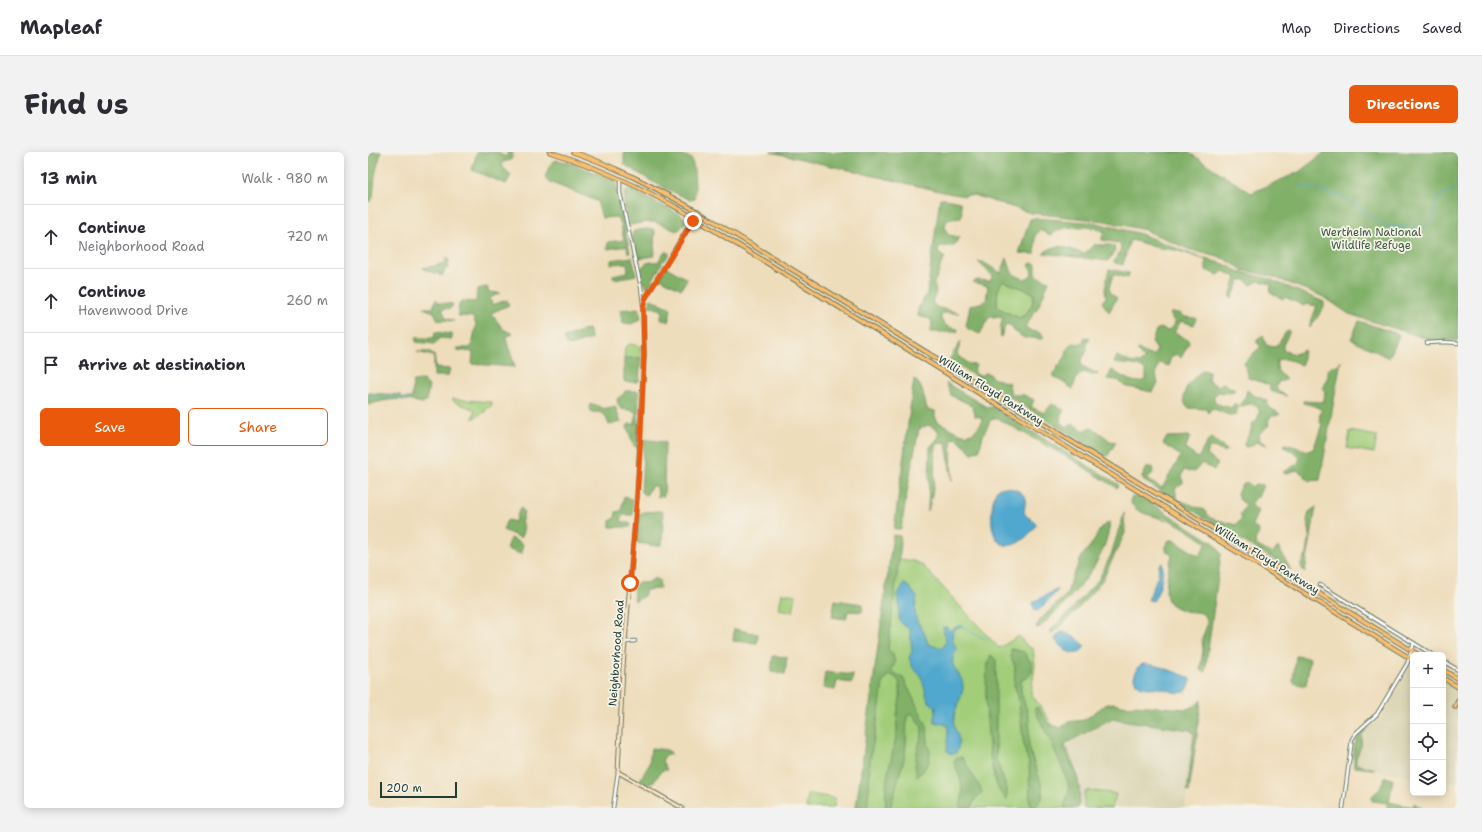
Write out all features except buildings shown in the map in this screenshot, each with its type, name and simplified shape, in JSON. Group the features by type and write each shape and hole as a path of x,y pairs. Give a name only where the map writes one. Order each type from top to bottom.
{"highway":[{"name":"William Floyd Parkway","path":"550,152 620,179 651,193 694,218 1410,655"},
{"name":"William Floyd Parkway","path":"573,152 617,169 664,192 698,211 1410,655"},
{"path":"1446,672 1458,679"},
{"path":"1446,680 1458,687"},
{"path":"1458,701 1456,707 1458,706"}],"main road":[{"name":"Neighborhood Road","path":"618,772 641,432 644,355 643,308 647,295 698,211"},
{"path":"618,772 682,808"}],"street":[{"path":"620,179 622,200 641,287 643,293 647,295"},
{"path":"641,287 643,308"},
{"path":"1427,343 1458,343"},
{"path":"1320,585 1428,652"},
{"path":"626,642 635,642"},
{"path":"1412,652 1414,644"},
{"path":"1343,808 1352,738 1377,714 1410,658"},
{"path":"1446,663 1458,670"},
{"name":"Neighborhood Road","path":"613,808 618,772"}],"shaded area":[{"path":"1410,666 1410,776 1351,767 1354,746 1360,734 1382,716"},
{"path":"1446,677 1458,684 1458,783 1446,781"},
{"path":"1119,717 1197,729 1185,808 1077,808 1079,789 1074,766 1065,746"}],"green space":[{"path":"368,152 381,152 375,175 373,197 371,201 368,201"},
{"path":"477,152 500,152 500,154 506,157 508,152 513,152 511,160 503,162 502,167 511,175 506,184 472,170"},
{"path":"624,152 675,152 690,158 692,160 694,171 694,199 690,200 651,181 624,164"},
{"name":"Wertheim National Wildlife Refuge","path":"771,152 1188,152 1251,193 1299,172 1325,152 1458,152 1458,340 1429,341 1428,339 1349,314 1324,297 1271,276 1243,270 1225,259 1188,249 1145,230 1105,221 1031,213 973,195 965,196 948,193"},
{"path":"556,160 568,162 615,182 630,253 628,253 627,246 607,249 608,242 624,240 621,225 617,217 602,218 597,201 547,181 545,177 548,170 552,163"},
{"path":"629,189 681,215 686,221 680,229 676,231 655,222 629,224 624,203 625,191"},
{"path":"940,198 960,202 962,213 961,218 946,221 945,228 948,235 959,237 954,246 939,246 938,253 945,258 941,264 937,278 934,281 936,291 932,302 936,307 959,313 945,313 941,315 941,320 948,327 958,329 957,332 930,332 932,326 931,319 918,316 918,309 927,293"},
{"path":"1035,218 1096,223 1141,234 1195,256 1224,264 1238,271 1269,279 1324,302 1324,307 1310,328 1310,324 1317,306 1306,304 1304,306 1285,297 1283,299 1270,292 1271,284 1259,281 1251,285 1245,280 1240,280 1232,298 1230,297 1236,277 1223,271 1218,275 1206,270 1206,260 1176,250 1158,248 1132,240 1129,242 1123,265 1115,263 1114,261 1120,252 1121,247 1119,243 1102,240 1105,232 1095,228 1070,227 1059,230 1051,235 1039,230 1035,236 1035,254 1019,253 1030,219"},
{"path":"653,229 655,231 655,253 654,256 643,258 637,257 632,235 634,231"},
{"path":"1094,245 1111,245 1114,246 1115,251 1108,261 1043,253 1049,249 1059,246 1084,254"},
{"path":"664,252 668,252 669,254 665,260 661,262 662,264 647,287 641,278 641,270 647,263 658,262"},
{"path":"632,257 636,275 615,279 613,278 613,275 628,272 627,263 611,264 611,260"},
{"path":"446,258 449,260 448,268 442,276 423,268 445,263"},
{"path":"1007,258 1012,272 1016,276 1025,279 1031,276 1032,272 1029,265 1031,263 1036,264 1036,276 1049,281 1039,305 1025,327 1033,332 1036,331 1043,335 1043,339 1024,338 1014,331 1012,326 1006,324 1001,337 1000,328 1003,319 1000,317 989,317 980,334 968,329 966,326 970,306 986,301 988,286 973,282 977,280 990,281 993,276 978,262 983,262 1001,273","holes":["1003,281 1032,292 1034,295 1031,306 1022,317 1019,318 998,308 997,302 999,286"]},
{"path":"666,267 687,279 681,289 660,278"},
{"path":"1109,269 1129,273 1128,278 1113,274 1109,288 1111,294 1117,298 1109,312 1102,302 1106,297 1105,289"},
{"path":"1003,281 1032,292 1034,295 1030,309 1019,318 998,308 997,302 999,286"},
{"path":"487,287 489,292 500,293 490,298 492,305 507,300 509,305 491,313 503,329 513,334 506,337 506,339 515,367 472,364 473,352 457,350 457,348 469,348 472,346 476,325 473,317 458,315 459,304 461,301 476,302 477,289"},
{"path":"436,299 439,303 453,304 451,308 442,309 446,318 454,321 438,320 434,312 423,308 433,308"},
{"path":"651,299 671,308 669,322 661,319 662,310 649,306"},
{"path":"639,308 641,319 631,324 623,323 620,310"},
{"path":"1170,313 1179,313 1184,317 1196,318 1194,325 1181,321 1174,332 1188,340 1189,343 1181,358 1176,354 1170,359 1169,366 1160,363 1156,373 1158,384 1152,392 1124,386 1118,380 1107,379 1112,370 1129,380 1137,382 1146,379 1146,371 1142,368 1135,365 1114,363 1117,356 1130,362 1140,363 1145,360 1138,352 1138,349 1149,355 1154,355 1157,350 1152,342 1156,330 1160,328 1168,331 1175,322 1170,316"},
{"path":"1359,321 1398,334 1399,336 1389,358 1351,339"},
{"path":"588,329 591,339 570,346 566,344 564,337"},
{"path":"1290,331 1283,345 1283,350 1295,354 1304,350 1302,365 1286,359 1277,361 1278,370 1286,380 1278,382 1276,388 1279,392 1287,396 1270,391 1270,385 1248,378 1244,363 1261,346 1257,343 1257,339 1263,335 1266,345 1273,347 1277,346 1286,332"},
{"path":"435,332 452,334 452,339 439,338 435,344 416,342 416,338 434,338"},
{"path":"1085,337 1090,339 1086,344 1087,350 1081,362 1082,366 1098,374 1092,375 1083,372 1076,379 1073,389 1052,375 1066,356 1067,349 1072,343 1082,344"},
{"path":"961,341 957,354 969,364 976,365 974,370 976,374 980,376 985,373 990,374 992,378 1009,383 1010,390 1014,395 1024,395 1034,400 1031,407 1044,413 1052,404 1064,410 1061,415 1060,422 1066,427 1073,424 1084,431 1092,428 1110,441 1116,442 1107,457 949,360"},
{"path":"630,344 640,346 641,359 624,359 625,347"},
{"path":"417,352 431,352 434,355 436,368 450,369 448,376 434,376 434,356"},
{"path":"624,359 641,359 639,381 625,382 624,380"},
{"path":"1341,360 1320,480 1309,481 1297,470 1287,473 1283,472 1298,464 1300,457 1284,447 1285,444 1309,451 1314,448 1322,424 1319,417 1322,410 1315,406 1303,403 1303,401 1323,402 1325,393 1323,387 1328,376 1328,369 1339,364"},
{"path":"1203,370 1209,372 1208,381 1218,386 1223,383 1235,390 1230,393 1218,392 1214,396 1214,400 1217,404 1231,408 1235,403 1237,407 1244,401 1247,390 1253,395 1268,401 1267,406 1280,414 1271,416 1268,421 1269,425 1259,434 1260,441 1267,445 1255,442 1252,446 1245,447 1244,443 1250,433 1253,423 1256,422 1259,415 1259,408 1255,404 1238,407 1236,415 1231,416 1212,408 1208,413 1206,409 1188,408 1184,398 1185,392 1195,377"},
{"path":"914,379 922,389 927,409 935,411 935,416 938,422 966,435 974,432 982,422 981,417 975,416 973,408 970,405 951,395 946,383 988,408 992,407 1118,484 1117,488 1074,461 997,418 991,419 983,435 980,449 972,454 967,447 956,438 951,439 952,482 946,442 937,444 934,486 928,511 930,447 939,437 938,430 928,425 919,429 901,529 894,529"},
{"path":"423,380 429,386 426,402 422,403 408,400 395,400 382,401 368,405 368,393 401,395 401,398 412,398 413,381"},
{"path":"625,391 638,391 639,395 638,448 634,446 627,427 629,424 635,424 636,412 624,410 618,404 617,399 624,394"},
{"path":"452,399 492,402 492,406 473,419 475,410 455,402"},
{"path":"593,404 603,408 615,406 621,422 609,425 603,414 599,412 591,412 589,405"},
{"path":"1350,431 1377,436 1374,453 1347,448"},
{"path":"1167,437 1190,437 1185,449 1198,458 1206,444 1212,438 1227,450 1224,452 1214,447 1209,448 1207,455 1218,464 1214,470 1202,463 1194,472 1184,470 1182,475 1183,483 1175,488 1177,499 1204,510 1210,518 1236,525 1242,518 1240,515 1246,505 1239,499 1237,493 1241,486 1247,482 1252,487 1257,484 1263,485 1258,497 1255,498 1251,505 1258,511 1252,525 1258,530 1259,533 1255,540 1256,545 1272,554 1278,547 1291,570 1144,481 1142,477 1147,467 1152,467 1153,472 1147,480 1162,488 1181,456 1163,444"},
{"path":"644,440 665,442 664,496 658,497 657,486 651,486 645,495 641,492"},
{"path":"624,497 632,499 633,515 624,515 621,518 621,521 631,524 630,527 610,527 610,521 615,518 616,512 621,511"},
{"path":"1132,497 1141,497 1214,543 1221,554 1205,672 1200,670 1203,651 1202,639 1207,626 1207,621 1203,614 1199,612 1184,611 1172,605 1168,601 1166,585 1172,555 1167,552 1165,546 1169,540 1173,540 1199,556 1207,543 1183,527 1162,516 1160,517 1166,521 1145,514 1136,509 1130,500"},
{"path":"1316,507 1305,572 1302,569 1301,564 1307,554 1310,533 1307,521 1309,512"},
{"path":"521,508 524,512 521,523 524,527 521,538 503,530 508,520 515,522"},
{"path":"644,512 662,512 663,516 662,544 657,546 637,543 639,514"},
{"path":"1124,513 1125,533 1103,579 1077,610 1052,633 1049,631 1073,608 1099,579 1111,555"},
{"path":"1110,522 1107,538 1094,567 1074,593 1039,628 1036,627 1040,620 1067,594 1070,583 1082,556 1094,541 1101,527"},
{"path":"893,535 900,536 901,543 888,649 893,655 895,663 892,668 892,672 903,678 927,726 930,751 929,762 923,771 917,776 915,766 917,751 922,734 922,727 912,713 907,716 905,755 890,808 886,808 886,788 897,731 900,694 899,681 894,676 888,675 883,682 870,759 867,808 856,808"},
{"path":"510,538 523,544 521,554 507,549"},
{"path":"894,558 913,561 923,566 999,648 1019,636 1028,647 1033,648 1035,665 1031,693 1068,751 1077,776 1079,789 1077,808 859,808"},
{"path":"655,578 659,580 660,588 646,590 644,596 635,601 634,591 636,584 638,582 643,583 651,581"},
{"path":"782,593 796,595 793,612 779,609"},
{"path":"835,600 863,604 862,612 848,611 846,619 832,617"},
{"path":"734,629 758,634 757,643 733,641"},
{"path":"1011,649 1024,652 1032,664 1032,672 1027,678 1022,679 1021,688 1022,697 1029,718 1030,751 1043,793 1035,808 1032,808 1030,804 1029,764 1024,747 1018,695 1014,685 1015,667 1011,657"},
{"path":"991,655 996,660 996,759 1007,789 1007,800 996,783 989,746 986,712 986,677"},
{"path":"773,656 787,657 785,674 771,672"},
{"path":"1296,656 1310,658 1306,686 1294,683 1293,681"},
{"path":"825,672 853,675 852,683 837,681 835,690 823,688"},
{"path":"1201,700 1189,792 1187,791 1194,734 1190,730 1113,718 1065,744 1064,748 1077,777 1080,792 1078,808 1064,808 1069,791 1068,782 1035,708 1038,708 1048,724 1061,728 1068,722 1084,720 1105,705 1113,703 1127,706 1134,705 1187,709 1195,706"},
{"path":"1368,726 1362,735 1361,746 1356,758 1356,764 1375,769 1354,767 1355,744 1359,736"},
{"path":"651,748 667,750 671,754 665,756 662,761 667,770 662,770 653,783 647,784 640,780 649,765"},
{"path":"962,757 982,793 976,797 971,808 960,808 963,792 960,778 954,763 956,758"},
{"path":"1385,777 1393,779 1389,802 1413,807 1414,803 1422,808 1387,808 1388,803 1372,801 1372,796 1380,789"},
{"path":"1088,790 1116,794 1112,808 1084,808 1084,793"},
{"path":"808,794 835,798 834,808 806,808"}],"water":[{"path":"1005,487 1012,488 1022,493 1026,498 1024,513 1035,522 1036,525 1028,535 1018,543 1012,545 1001,543 996,538 992,528 993,500 997,489"},
{"path":"1162,563 1162,577 1157,593 1153,601 1148,600 1158,575 1159,565"},
{"path":"904,584 907,585 917,597 915,609 916,619 925,634 928,644 943,647 946,642 943,627 947,627 949,631 958,626 962,626 955,630 952,636 953,642 957,649 953,658 953,664 963,683 962,695 954,716 954,725 959,739 956,753 951,754 947,751 948,727 947,725 935,722 934,718 936,707 928,701 921,676 913,668 909,658 912,651 910,630 899,620 899,603 897,596"},
{"path":"1058,590 1038,611 1035,610 1032,604 1035,601"},
{"path":"1063,632 1077,638 1085,646 1082,650 1078,653 1074,653 1061,647 1055,639 1058,634"},
{"path":"1142,664 1160,666 1186,676 1191,681 1187,690 1178,693 1159,688 1147,688 1140,686 1136,683 1134,678 1137,668"}],"waterway":[{"path":"1298,185 1346,198 1385,226 1424,227 1433,219 1436,201 1445,193 1458,187"},
{"path":"368,397 410,399"},
{"path":"962,626 976,635 986,639"}],"route":[{"path":"630,583 641,432 644,355 643,308 645,299 693,221"}]}
